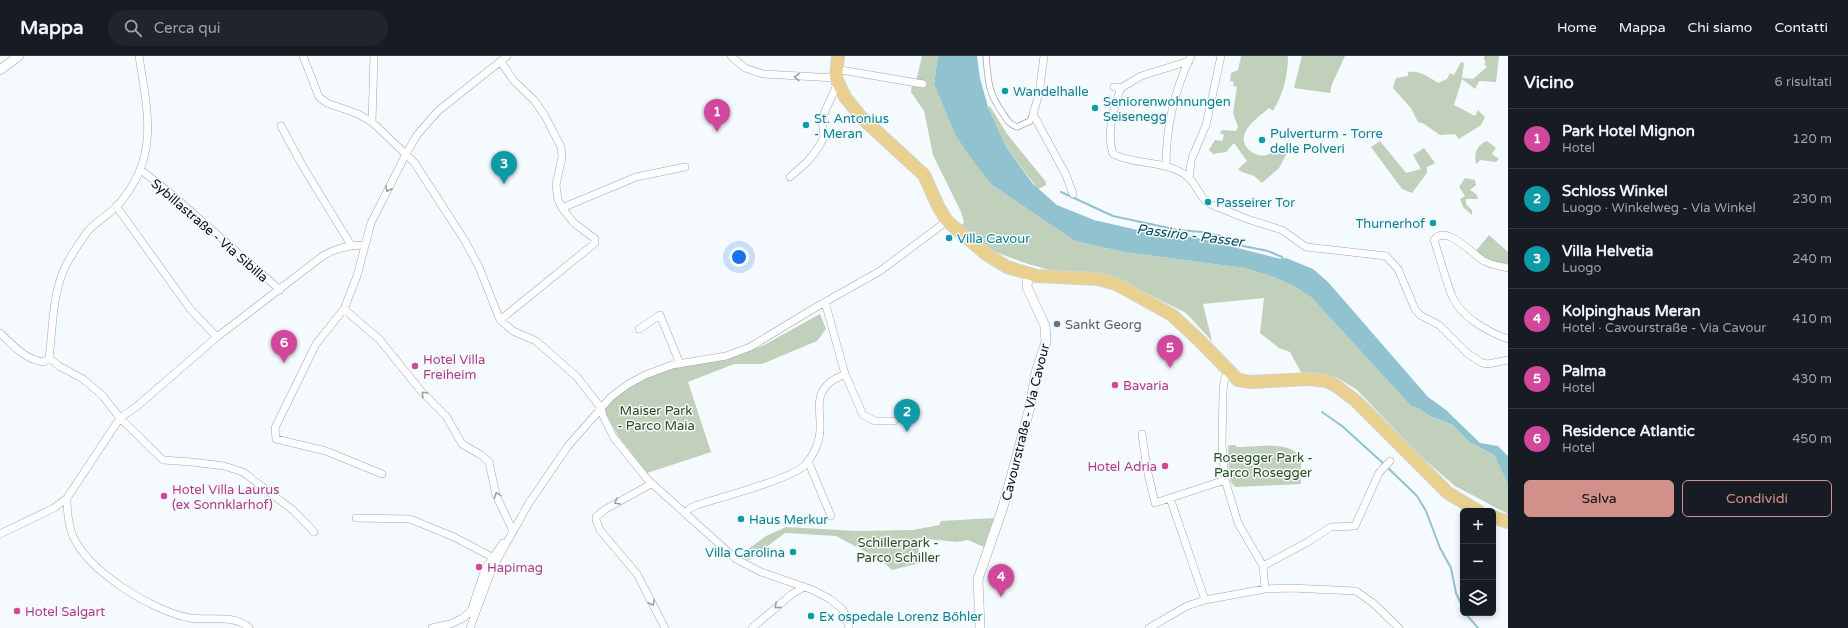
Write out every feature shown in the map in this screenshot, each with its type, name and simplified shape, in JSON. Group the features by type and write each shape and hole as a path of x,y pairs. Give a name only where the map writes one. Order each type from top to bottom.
{"main road":[{"path":"838,56 837,78 861,118 924,175 938,206 947,221 986,254 1007,267 1036,276 1098,279 1116,284 1172,315 1200,340 1228,372 1238,380 1250,382 1309,379 1326,381 1345,391 1454,497 1473,508"},
{"path":"1496,518 1508,522"}],"street":[{"path":"0,70 19,56"},
{"path":"0,333 24,355 35,361 44,362 49,358 59,282 66,265 88,232 116,206 131,188 141,170 146,150 149,124 139,56"},
{"path":"303,56 319,97 327,103 358,114 372,122 414,162 465,241 479,267 500,320 512,331 536,341 549,350 577,377 600,408 614,438 651,484 686,513 736,559 761,572 804,587 830,599 846,616 849,628"},
{"path":"372,122 374,56"},
{"path":"382,474 326,451 276,439 275,428 316,344 344,309 357,276 371,223 417,135 438,111 464,88 501,62 507,56"},
{"path":"732,56 745,68 763,74 923,84"},
{"path":"986,56 988,83 992,98 1010,124 1017,127 1030,121 1034,114 1039,94 1044,56"},
{"path":"1188,178 1192,160 1206,125 1221,56"},
{"path":"1190,58 1141,76 1124,87 1115,104 1110,136 1113,154 1121,158 1166,166 1188,178 1208,202 1247,219 1282,230 1306,246 1386,256 1398,268 1415,309 1420,315 1439,325 1477,361 1488,364 1508,360"},
{"path":"1166,166 1166,139 1175,97 1190,58"},
{"path":"500,320 595,242 595,239 574,223 562,208 558,200 556,185 562,157 561,147 545,116 534,100 514,81 501,62"},
{"path":"790,177 808,161 824,137 822,118 836,87 837,78"},
{"path":"1114,87 1124,87"},
{"path":"1034,114 1066,175 1073,194"},
{"path":"281,126 302,165 351,245"},
{"path":"562,208 636,177 685,167"},
{"name":"Sybillastraße - Via Sibilla","path":"141,170 169,192 280,290"},
{"path":"116,206 191,310 217,337"},
{"path":"470,628 492,570 513,530 548,473 568,446 600,408 627,385 645,375 680,364 726,356 750,347 880,271 947,221"},
{"path":"1508,268 1484,262 1454,238 1442,235 1436,237 1434,240 1453,298 1460,307 1481,326 1508,339"},
{"path":"0,534 54,508 67,498 120,418 136,407 217,337 324,255 333,250 351,245 364,245"},
{"name":"Cavourstraße - Via Cavour","path":"980,628 978,579 1003,507 1028,414 1036,372 1046,342 1043,318 1027,287 1028,274"},
{"path":"825,302 845,374 863,414 875,421 894,421"},
{"path":"344,309 378,339 421,391 446,416 462,444 481,455 488,462 496,495 513,530"},
{"path":"639,329 660,315 680,364"},
{"path":"49,358 59,366 83,379 102,396 120,418 163,460 224,466 242,472 294,511 314,532"},
{"path":"1228,372 1224,381 1223,392 1222,445 1226,480 1238,523 1263,566 1265,589"},
{"path":"686,513 689,508 789,475 804,466 819,439 820,427 818,405 820,396 829,383 845,374"},
{"path":"1142,434 1147,469 1155,503 1226,480"},
{"path":"808,461 831,516"},
{"path":"1263,566 1331,527 1355,526 1379,473 1390,461"},
{"path":"651,484 604,510 596,517 596,520 600,530 637,574 663,627"},
{"path":"67,498 67,516 72,534 81,551 99,570 138,598 177,615 204,620 236,621 249,628"},
{"path":"1170,498 1205,600"},
{"path":"356,518 410,519 454,537 492,557"},
{"path":"432,628 450,624 463,618 471,611 485,569 492,557 509,538"},
{"path":"752,628 792,594 804,587"},
{"path":"1149,628 1187,606 1205,600 1265,589 1330,589 1356,591 1374,603 1400,628"}],"green space":[{"path":"922,56 938,56 934,84 955,135 992,185 1075,241 1124,252 1245,268 1271,276 1294,286 1312,298 1411,406 1453,425 1469,442 1494,455 1508,484 1508,514 1455,486 1418,454 1357,390 1336,377 1302,374 1290,352 1279,348 1260,333 1264,298 1203,304 1212,341 1186,313 1128,284 1104,274 1050,270 1028,264 995,252 961,227 964,222 961,212 933,155 924,111 911,92 912,81 916,81"},
{"path":"1241,56 1288,56 1286,78 1277,105 1273,111 1269,108 1252,123 1245,133 1244,142 1246,146 1253,153 1258,155 1267,155 1276,150 1279,152 1288,146 1290,147 1279,168 1262,183 1254,176 1238,169 1247,161 1234,143 1226,152 1213,154 1209,150 1215,140 1222,141 1224,135 1220,133 1222,130 1236,131 1238,127 1233,113 1237,87 1233,86 1234,82 1230,81 1231,73 1238,70"},
{"path":"1302,56 1345,56 1332,84 1330,93 1294,88"},
{"path":"1484,56 1499,56 1496,82 1479,81 1475,89 1462,79 1454,105 1475,116 1478,110 1485,117 1481,125 1459,139 1455,134 1440,135 1424,124 1418,122 1411,108 1393,88 1396,78 1408,76 1408,72 1420,73 1428,76 1438,83 1447,79 1450,73 1454,75 1461,62 1464,63 1462,78 1473,79 1487,67 1484,64 1486,62"},
{"path":"990,106 1007,134 1046,182 1046,185 1038,189 1006,147 988,107"},
{"path":"1380,141 1406,173 1421,169 1413,155 1424,148 1435,163 1427,167 1427,173 1412,193 1402,189 1371,147"},
{"path":"1487,141 1496,148 1492,154 1499,159 1496,162 1480,160 1476,164 1475,157 1478,147"},
{"path":"1465,178 1475,180 1476,185 1470,190 1476,194 1478,199 1466,199 1466,204 1472,210 1472,215 1463,207 1460,199 1465,196 1459,187"},
{"path":"1489,235 1508,252 1508,266 1490,261 1475,252"},
{"name":"Maiser Park - Parco Maia","path":"820,314 826,329 817,341 762,364 734,364 688,382 711,452 647,473 619,437 602,407 627,386 672,367 726,359 744,353 764,345"},
{"name":"Rosegger Park - Parco Rosegger","path":"1235,445 1237,447 1272,446 1290,449 1296,453 1300,459 1301,484 1236,487 1231,483 1229,475 1228,446"},
{"name":"Schillerpark - Parco Schiller","path":"994,518 984,547 968,540 957,542 917,538 920,563 892,570 881,560 836,536 785,533 749,560 740,555 766,536 786,527 857,531 913,530 939,525 941,521"}],"water":[{"path":"938,56 977,56 980,78 988,107 1006,147 1033,184 1057,205 1094,220 1159,235 1194,237 1281,259 1286,258 1313,269 1328,282 1428,397 1446,410 1480,443 1498,446 1508,456 1508,484 1494,455 1469,442 1453,425 1411,406 1312,298 1294,286 1271,276 1245,268 1124,252 1075,241 992,185 955,135 934,84"}],"waterway":[{"name":"Passirio - Passer","path":"1061,192 1113,216 1178,230 1202,232 1221,236 1243,246 1268,251 1282,257 1283,260"},
{"path":"1322,412 1342,426 1384,464"},
{"path":"1387,467 1417,496 1426,511 1440,548 1451,568 1456,593 1460,602"},
{"path":"1468,616 1478,628"}],"place":[{"name":"Wandelhalle","path":"1005,91"},
{"name":"Seniorenwohnungen Seisenegg","path":"1095,108"},
{"name":"St. Antonius - Meran","path":"806,125"},
{"name":"Park Hotel Mignon","path":"717,132"},
{"name":"Pulverturm - Torre delle Polveri","path":"1262,140"},
{"name":"Villa Helvetia","path":"504,184"},
{"name":"Passeirer Tor","path":"1208,202"},
{"name":"Thurnerhof","path":"1433,223"},
{"name":"Villa Cavour","path":"949,238"},
{"name":"Sankt Georg","path":"1057,324"},
{"name":"Residence Atlantic","path":"284,363"},
{"name":"Hotel Villa Freiheim","path":"415,366"},
{"name":"Palma","path":"1170,368"},
{"name":"Bavaria","path":"1115,385"},
{"name":"Schloss Winkel","path":"907,432"},
{"name":"Hotel Adria","path":"1165,466"},
{"name":"Hotel Villa Laurus (ex Sonnklarhof)","path":"164,496"},
{"name":"Haus Merkur","path":"741,519"},
{"name":"Villa Carolina","path":"793,552"},
{"name":"Hapimag","path":"479,567"},
{"name":"Kolpinghaus Meran","path":"1001,597"},
{"name":"Hotel Salgart","path":"17,611"},
{"name":"Ex ospedale Lorenz Böhler","path":"811,616"}]}
